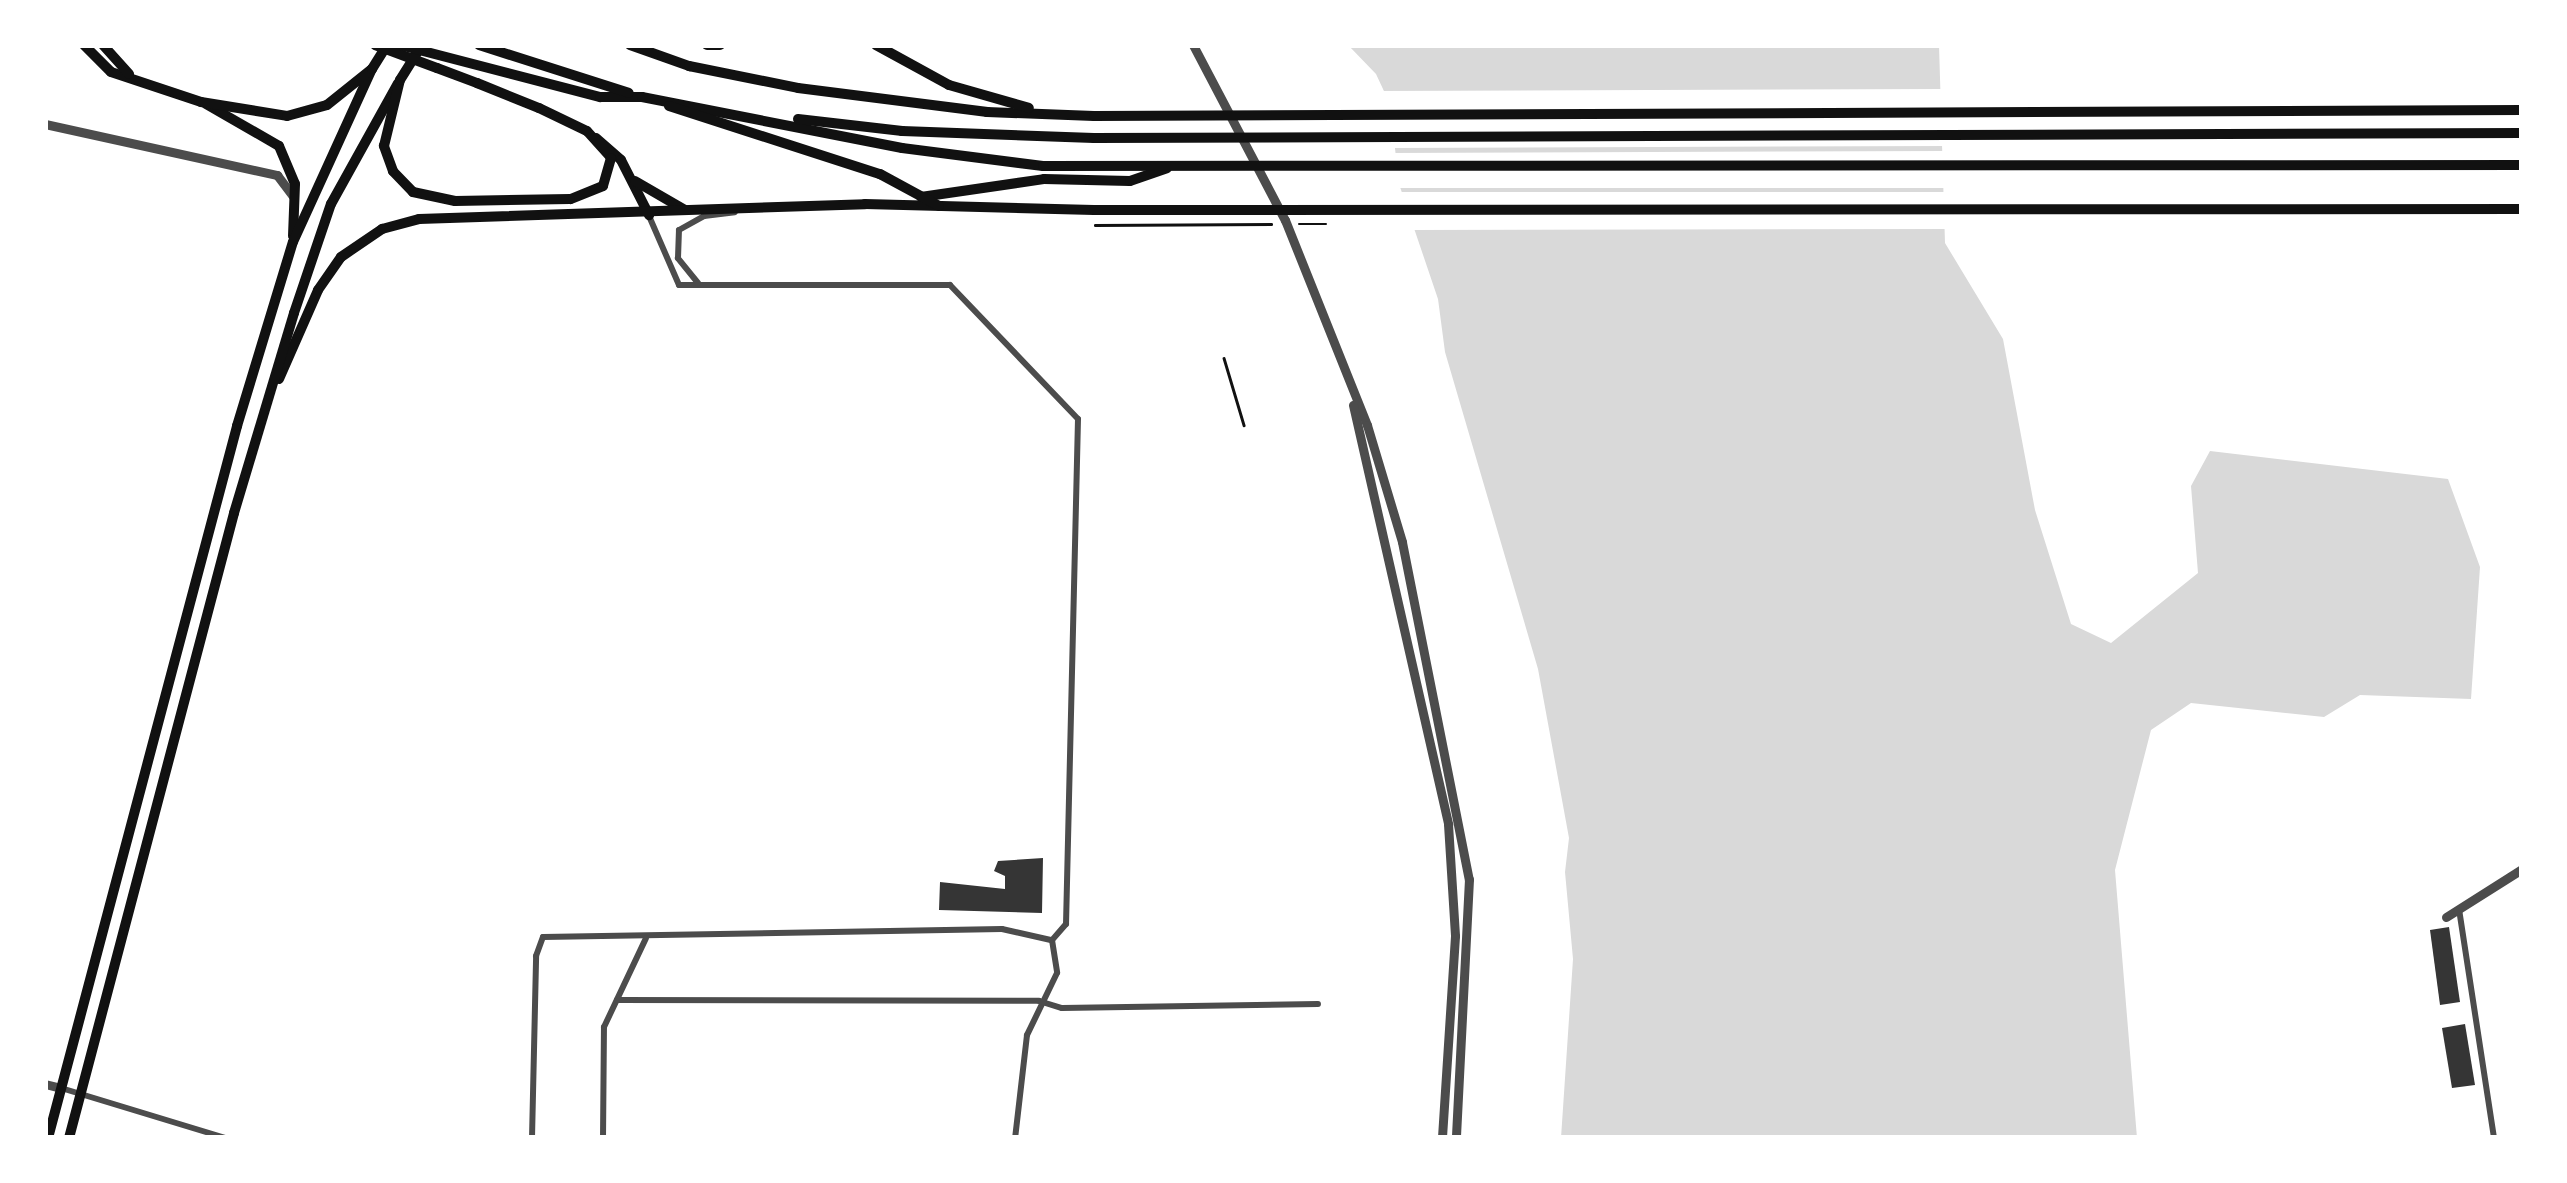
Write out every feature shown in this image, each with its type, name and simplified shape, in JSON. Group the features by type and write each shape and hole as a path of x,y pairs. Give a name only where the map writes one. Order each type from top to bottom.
{"main road":[{"path":"84,45 111,72 130,75 202,102 279,146 290,164 293,242"},
{"path":"103,45 130,75"},
{"path":"375,45 539,108 596,138 659,199 687,211"},
{"path":"48,1138 236,426 293,242 372,69 387,45"},
{"path":"400,45 600,97 642,96 902,148 1094,174"},
{"path":"68,1138 234,513 331,204 422,45"},
{"path":"479,45 880,174 939,206"},
{"path":"630,45 689,66 798,88 987,112 1094,116 2522,110"},
{"path":"707,45 720,45"},
{"path":"876,45 949,85 1054,114"},
{"path":"202,102 287,116 327,105 372,69"},
{"path":"390,106 384,146 392,171 412,192 434,199 590,194 603,186 612,166 596,138"},
{"path":"737,112 902,131 1094,138 2522,132"},
{"path":"865,204 996,183 1167,168 2522,165"},
{"path":"628,173 649,215"},
{"path":"279,379 329,273 382,229 434,218 649,215 865,204 1094,210 2522,210"}],"street":[{"path":"1192,45 1285,220 1351,392 1402,542 1462,823 1470,936 1456,1138"},
{"path":"45,124 277,175 294,198"},
{"path":"699,284 678,258 678,230 686,222 746,208"},
{"path":"649,215 678,285 950,285 1078,419 1066,924 1052,940"},
{"path":"1351,392 1448,824 1455,936 1442,1138"},
{"path":"2446,916 2522,868"},
{"path":"2459,908 2494,1138"},
{"path":"532,1138 536,956 543,936 646,938 1002,929 1052,940"},
{"path":"603,1138 604,1027 646,938"},
{"path":"1015,1138 1026,1035 1038,1001 1058,973 1052,940"},
{"path":"617,1000 1038,1001 1062,1008 1318,1004"},
{"path":"45,1084 226,1138"}],"path":[{"path":"1224,358 1244,425"}],"shaded area":[{"path":"1348,45 1939,45 1945,243 2003,339 2035,510 2071,624 2111,643 2198,573 2191,486 2210,451 2448,479 2480,567 2471,699 2360,695 2324,717 2191,703 2151,730 2115,870 2137,1138 1561,1138 1573,959 1565,872 1569,838 1538,669 1445,352 1438,299 1399,184 1390,104 1376,74"}],"pier":[{"path":"1944,89 1946,146 1390,148 1378,91"},
{"path":"1946,151 1948,188 1395,188 1390,153"},
{"path":"1397,192 1948,192 1950,229 1410,230"}],"building":[{"path":"1043,858 1042,913 939,910 940,882 1005,889 1005,876 994,871 998,861"},
{"path":"2449,927 2460,1002 2440,1005 2430,930"},
{"path":"2465,1024 2475,1085 2452,1088 2442,1028"}]}
